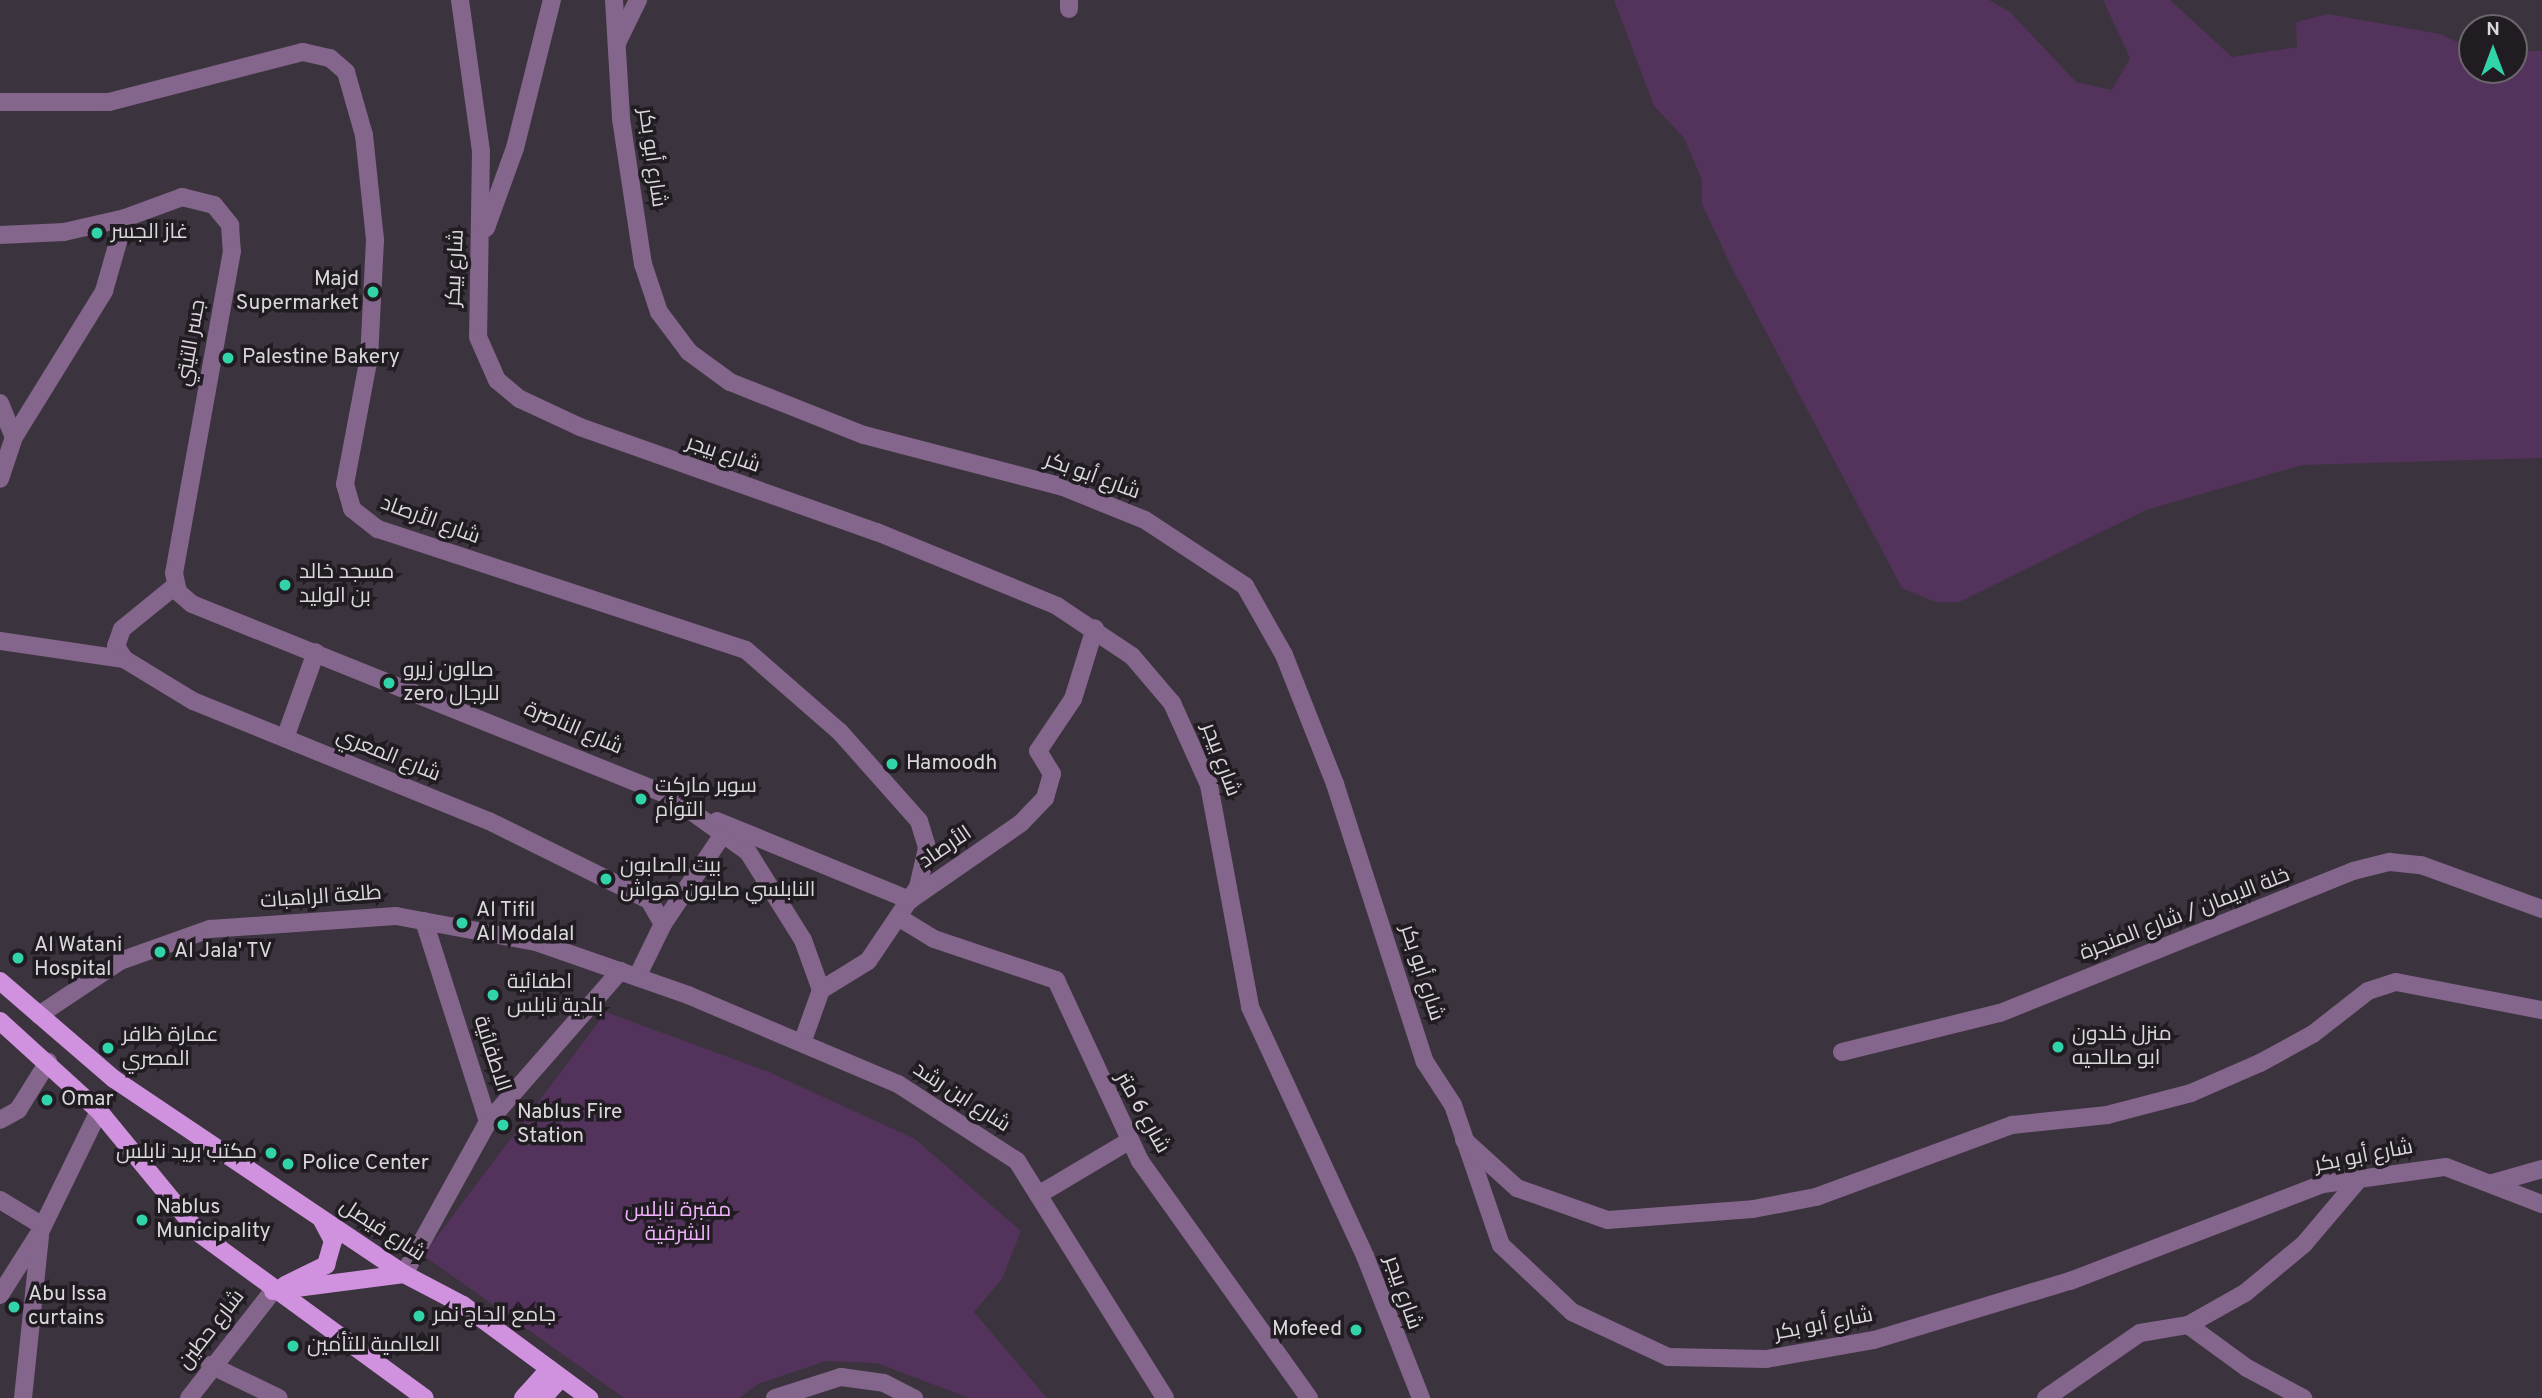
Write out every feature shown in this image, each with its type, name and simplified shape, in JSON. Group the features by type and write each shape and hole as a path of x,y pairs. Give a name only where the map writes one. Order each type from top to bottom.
{"main road":[{"name":"شارع فيصل","path":"0,981 114,1079 404,1274 463,1305 589,1398"},
{"path":"0,1021 99,1111 200,1234 272,1292 425,1398"},
{"path":"272,1292 326,1265 333,1241 321,1219"},
{"path":"272,1292 404,1274"},
{"path":"523,1398 555,1373"},
{"path":"543,1398 555,1373"}],"street":[{"name":"شارع بيكر","path":"460,0 481,139 478,337 497,380 520,400 635,448"},
{"path":"479,248 515,148 552,0"},
{"name":"شارع أبو بكر","path":"614,0 617,44 647,281 668,326 702,363 747,390 864,435 1063,487 1145,520 1245,586 1284,655 1330,771 1426,1062 1453,1105 1501,1245 1523,1271 1587,1321 1668,1357 1766,1360 1874,1340 2070,1281 2323,1184 2446,1167 2542,1204"},
{"path":"617,44 638,0"},
{"name":"شارع الأرصاد","path":"0,102 109,102 303,52 338,64 346,72 364,135 375,240 369,357 345,484 352,509 378,529 746,650 840,732 919,821 927,848 910,900 868,961 821,990"},
{"name":"جسر التيتي","path":"0,235 64,232 126,217 171,200 198,198 220,211 232,233 175,586"},
{"path":"0,479 14,437 104,291 126,217"},
{"path":"0,403 14,437"},
{"name":"شارع بيجر","path":"635,448 934,554 1095,628 1153,677 1196,748 1219,824 1250,1007 1365,1256 1421,1398"},
{"path":"124,659 116,646 122,629 175,586"},
{"name":"شارع الناصرة","path":"175,586 191,604 552,744 688,809 748,852 803,940 821,990"},
{"name":"الأرصاد","path":"688,809 910,900 1021,823 1045,798 1052,774 1038,751 1073,699 1095,628"},
{"path":"0,640 124,659"},
{"path":"285,738 316,653"},
{"name":"شارع المعري","path":"124,659 193,701 489,821 649,900 663,925"},
{"path":"404,1274 488,1122 629,974 723,834"},
{"name":"خلة الايمان / شارع المنجرة","path":"1842,1052 2000,1013 2353,871 2390,862 2421,864 2542,909"},
{"name":"طلعة الراهبات","path":"39,1015 120,961 209,929 396,916 536,942 629,974"},
{"name":"شارع 6 متر","path":"898,916 934,939 1056,980 1129,1141 1309,1398"},
{"name":"الاطفائية","path":"424,921 488,1122"},
{"name":"شارع ابن رشد","path":"629,974 898,1084 1017,1161 1166,1398"},
{"path":"1464,1140 1517,1188 1608,1220 1753,1209 1816,1197 2012,1125 2107,1115 2191,1093 2260,1063 2313,1034 2368,991 2396,982 2542,1010"},
{"path":"802,1043 821,990"},
{"path":"2,1117 18,1110 48,1062"},
{"path":"0,1295 42,1229 99,1111"},
{"path":"1038,1195 1129,1141"},
{"path":"2493,1183 2542,1169"},
{"path":"2046,1398 2140,1333 2188,1325 2245,1293 2304,1244 2360,1178"},
{"path":"0,1200 42,1229"},
{"path":"23,1398 42,1229"},
{"name":"شارع حطين","path":"189,1398 210,1365 272,1292"},
{"path":"2188,1325 2247,1368 2303,1398"},
{"path":"210,1365 279,1398"},
{"path":"775,1398 841,1377 884,1383 914,1398"}],"green space":[{"path":"1614,0 1989,0 2010,12 2076,82 2112,90 2130,58 2103,0 2170,0 2232,57 2297,47 2296,22 2328,14 2440,34 2458,42 2458,84 2528,84 2528,51 2542,51 2542,458 2302,465 2146,510 1959,602 1935,602 1902,588 1732,268 1702,204 1702,180 1684,138 1654,106"},
{"name":"مقبرة نابلس الشرقية","path":"606,1012 769,1072 915,1139 1021,1231 1002,1279 974,1312 1047,1398 969,1398 877,1363 826,1361 758,1384 739,1398 624,1398 423,1255"}],"place":[{"name":"غاز الجسر","path":"97,233"},
{"name":"Majd Supermarket","path":"373,292"},
{"name":"Palestine Bakery","path":"228,358"},
{"name":"مسجد خالد بن الوليد","path":"285,585"},
{"name":"صالون زيرو zero للرجال","path":"389,683"},
{"name":"Hamoodh","path":"892,764"},
{"name":"سوبر ماركت التوأم","path":"641,799"},
{"name":"بيت الصابون النابلسي صابون هواش","path":"606,879"},
{"name":"Al Tifil Al Modalal","path":"462,923"},
{"name":"Al Jala' TV","path":"160,952"},
{"name":"Al Watani Hospital","path":"18,958"},
{"name":"اطفائية بلدية نابلس","path":"493,995"},
{"name":"منزل خلدون ابو صالحيه","path":"2058,1047"},
{"name":"عمارة ظافر المصري","path":"108,1048"},
{"name":"Omar","path":"47,1100"},
{"name":"Nablus Fire Station","path":"503,1125"},
{"name":"مكتب بريد نابلس","path":"271,1153"},
{"name":"Police Center","path":"288,1164"},
{"name":"Nablus Municipality","path":"142,1220"},
{"name":"Abu Issa curtains","path":"14,1307"},
{"name":"جامع الحاج نمر","path":"419,1316"},
{"name":"Mofeed","path":"1356,1330"},
{"name":"العالمية للتأمين","path":"293,1346"}]}
